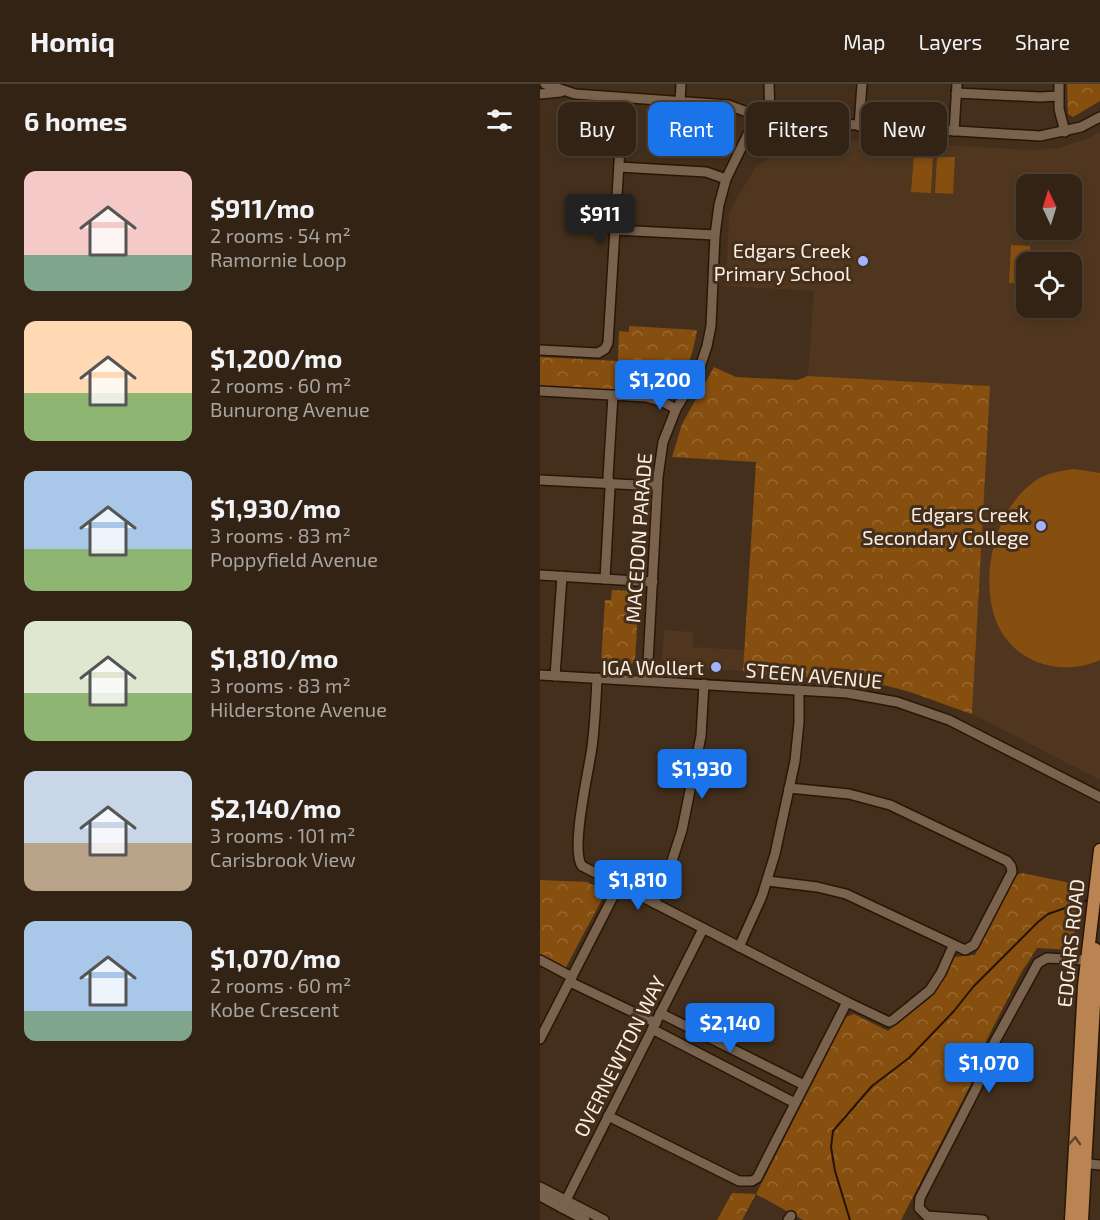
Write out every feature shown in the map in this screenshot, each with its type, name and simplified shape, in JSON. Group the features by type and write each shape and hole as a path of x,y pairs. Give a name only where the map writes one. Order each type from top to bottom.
{"main road":[{"name":"EDGARS ROAD","path":"1071,1220 1080,1163 1093,921 1100,850"},
{"name":"EDGARS ROAD","path":"1083,1220 1080,1163 1086,960 1100,891"}],"street":[{"path":"545,84 564,92"},
{"path":"680,101 681,84"},
{"path":"769,84 769,102"},
{"path":"860,126 862,84"},
{"path":"1059,84 1059,109 1065,132"},
{"path":"954,131 957,88 1040,97 1059,96"},
{"path":"540,94 564,92 692,102"},
{"path":"540,350 598,352 608,343 623,98"},
{"path":"734,109 746,120"},
{"path":"849,125 1040,136 1081,127 1100,117"},
{"name":"MACEDON PARADE","path":"647,681 657,486 663,442 676,409 698,373 707,346 711,326 715,235 719,205 726,179 746,139"},
{"name":"MACEDON PARADE","path":"737,160 746,152"},
{"path":"619,167 706,172 726,179"},
{"path":"615,230 715,235"},
{"path":"540,390 657,399 676,409"},
{"path":"605,579 613,394"},
{"path":"540,480 657,486"},
{"path":"540,575 652,582"},
{"path":"555,676 562,576"},
{"name":"STEEN AVENUE","path":"540,675 871,696 925,710 972,731 1100,797"},
{"path":"597,678 592,748 581,813 578,857 582,866 885,1021 893,1020 930,990 954,946"},
{"path":"654,903 669,873 682,830 701,736 704,684"},
{"path":"739,947 768,881 797,744 799,690"},
{"path":"768,881 817,887 846,894 965,950 974,945 1011,875 1012,868 1009,863 925,820 890,805 849,794 789,788"},
{"path":"540,1039 619,885"},
{"name":"OVERNEWTON WAY","path":"564,1204 703,929"},
{"path":"983,1220 927,1216 919,1208 920,1198 977,1087 993,1046 1038,963 1047,958 1086,960"},
{"path":"540,960 654,1026 795,1103"},
{"path":"608,1116 739,1181 747,1182 756,1178 847,1002"},
{"path":"660,1013 804,1085"},
{"path":"1080,1163 1100,1165"},
{"path":"540,1186 585,1220"},
{"path":"540,1196 604,1220"}],"shaded area":[{"path":"1100,132 1100,780 972,714 989,386 808,376 814,291 726,286 729,214 755,168 771,156 849,156 849,140 861,141 861,156 947,156 947,145 1034,150 1058,148 1087,139"},
{"path":"664,630 693,632 693,647 745,650 743,671 668,666 662,660"}],"green space":[{"path":"1067,84 1100,84 1100,101 1073,117 1068,114"},
{"path":"914,156 933,156 931,193 911,192"},
{"path":"937,157 955,157 953,194 935,193"},
{"path":"1011,245 1030,246 1030,252 1016,252 1016,283 1009,283"},
{"path":"629,326 697,330 691,357 683,377 666,397 655,393 540,386 540,357 618,361 619,331 629,332"},
{"path":"714,367 736,377 797,380 808,376 990,386 972,714 884,685 743,671 756,462 672,457 682,424"},
{"path":"1074,469 1100,473 1100,660 1085,665 1053,666 1024,655 1012,646 1002,633 991,601 989,582 991,563 994,544 1001,525 1021,493 1044,476"},
{"path":"612,590 635,591 639,595 635,661 629,666 601,664 605,600 611,600"},
{"path":"1022,873 1071,883 1078,888 1073,950 1037,948 1021,973 968,1076 973,1080 901,1220 803,1220 756,1194 846,1017 854,1014 888,1031 930,998 938,988 954,957 975,955 1016,875"},
{"path":"540,880 587,882 606,892 565,969 540,956"},
{"path":"732,1193 756,1194 742,1220 717,1220"}],"waterway":[{"path":"850,1220 835,1171 831,1147 833,1131 872,1086 909,1058 954,1011 973,987 1038,922 1048,914 1088,900"}],"place":[{"name":"Edgars Creek Primary School","path":"863,261"},
{"name":"Edgars Creek Secondary College","path":"1041,526"},
{"name":"IGA Wollert","path":"716,667"}]}
